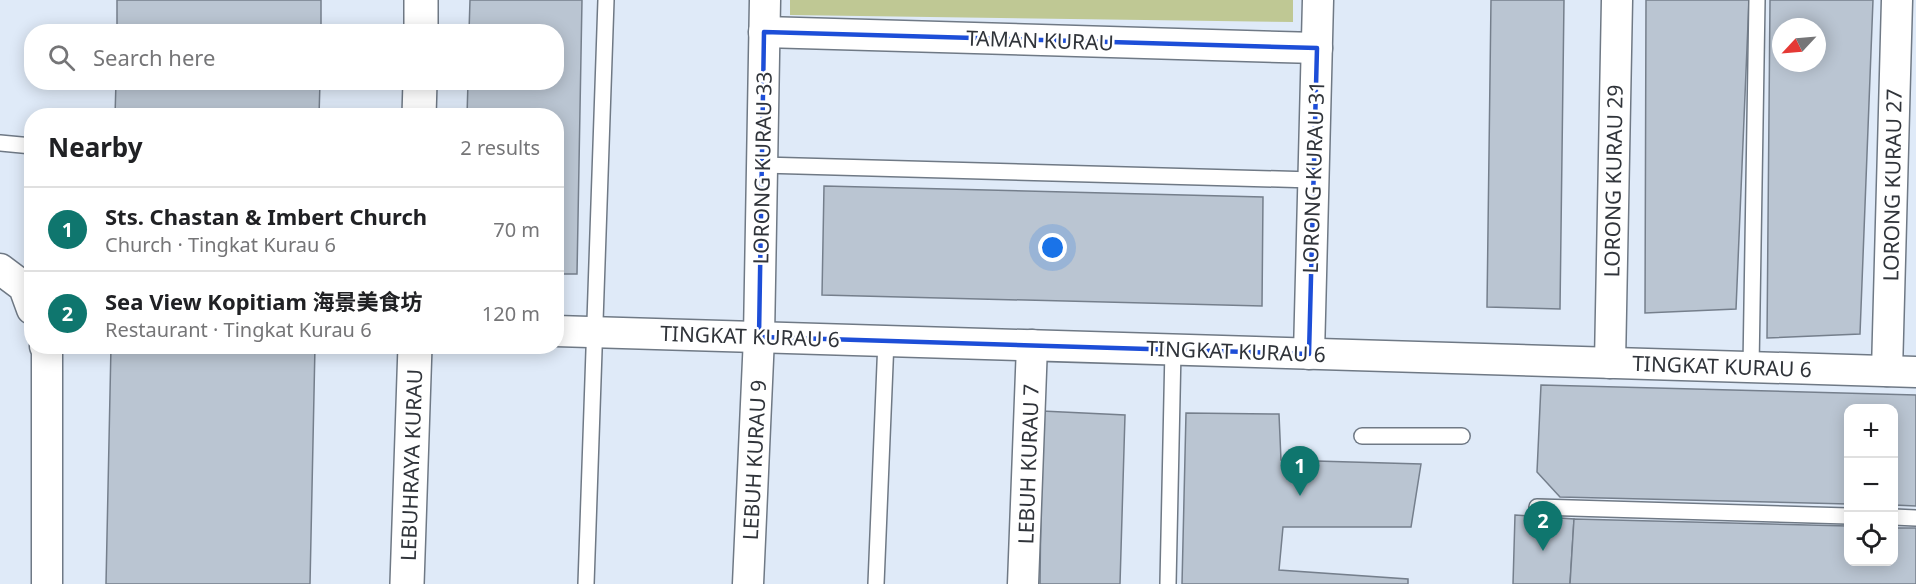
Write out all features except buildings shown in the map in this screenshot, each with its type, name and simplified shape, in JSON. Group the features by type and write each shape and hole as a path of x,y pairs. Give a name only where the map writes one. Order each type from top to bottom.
{"street":[{"path":"421,0 421,24"},
{"name":"LORONG KURAU 33","path":"759,337 765,0"},
{"name":"LORONG KURAU 31","path":"1309,354 1318,0"},
{"name":"LORONG KURAU 29","path":"1610,363 1617,0"},
{"name":"LORONG KURAU 27","path":"1897,0 1902,371"},
{"name":"TAMAN KURAU","path":"764,32 1317,48"},
{"path":"419,108 420,90"},
{"path":"0,269 24,287"},
{"name":"TINGKAT KURAU 6","path":"564,330 1902,371"},
{"name":"LEBUH KURAU 9","path":"748,584 759,337"},
{"name":"LEBUH KURAU 7","path":"1023,584 1032,345"},
{"path":"46,584 47,354"},
{"name":"LEBUHRAYA KURAU","path":"407,584 415,354"}],"lane":[{"path":"586,584 606,0"},
{"path":"1752,367 1757,0"},
{"path":"0,143 24,145"},
{"path":"762,165 1313,180"},
{"path":"876,584 886,340"},
{"path":"1168,584 1173,349"},
{"path":"1362,436 1462,436"},
{"path":"1537,507 1844,516"},
{"path":"1898,517 1916,518"}],"highlighted area":[{"path":"764,32 1317,48 1309,354 759,337"}],"green space":[{"path":"790,0 1293,0 1293,22 790,15"}],"place":[{"name":"Sts. Chastan & Imbert Church","path":"1300,496"},
{"name":"Sea View Kopitiam 海景美食坊","path":"1543,551"}]}
